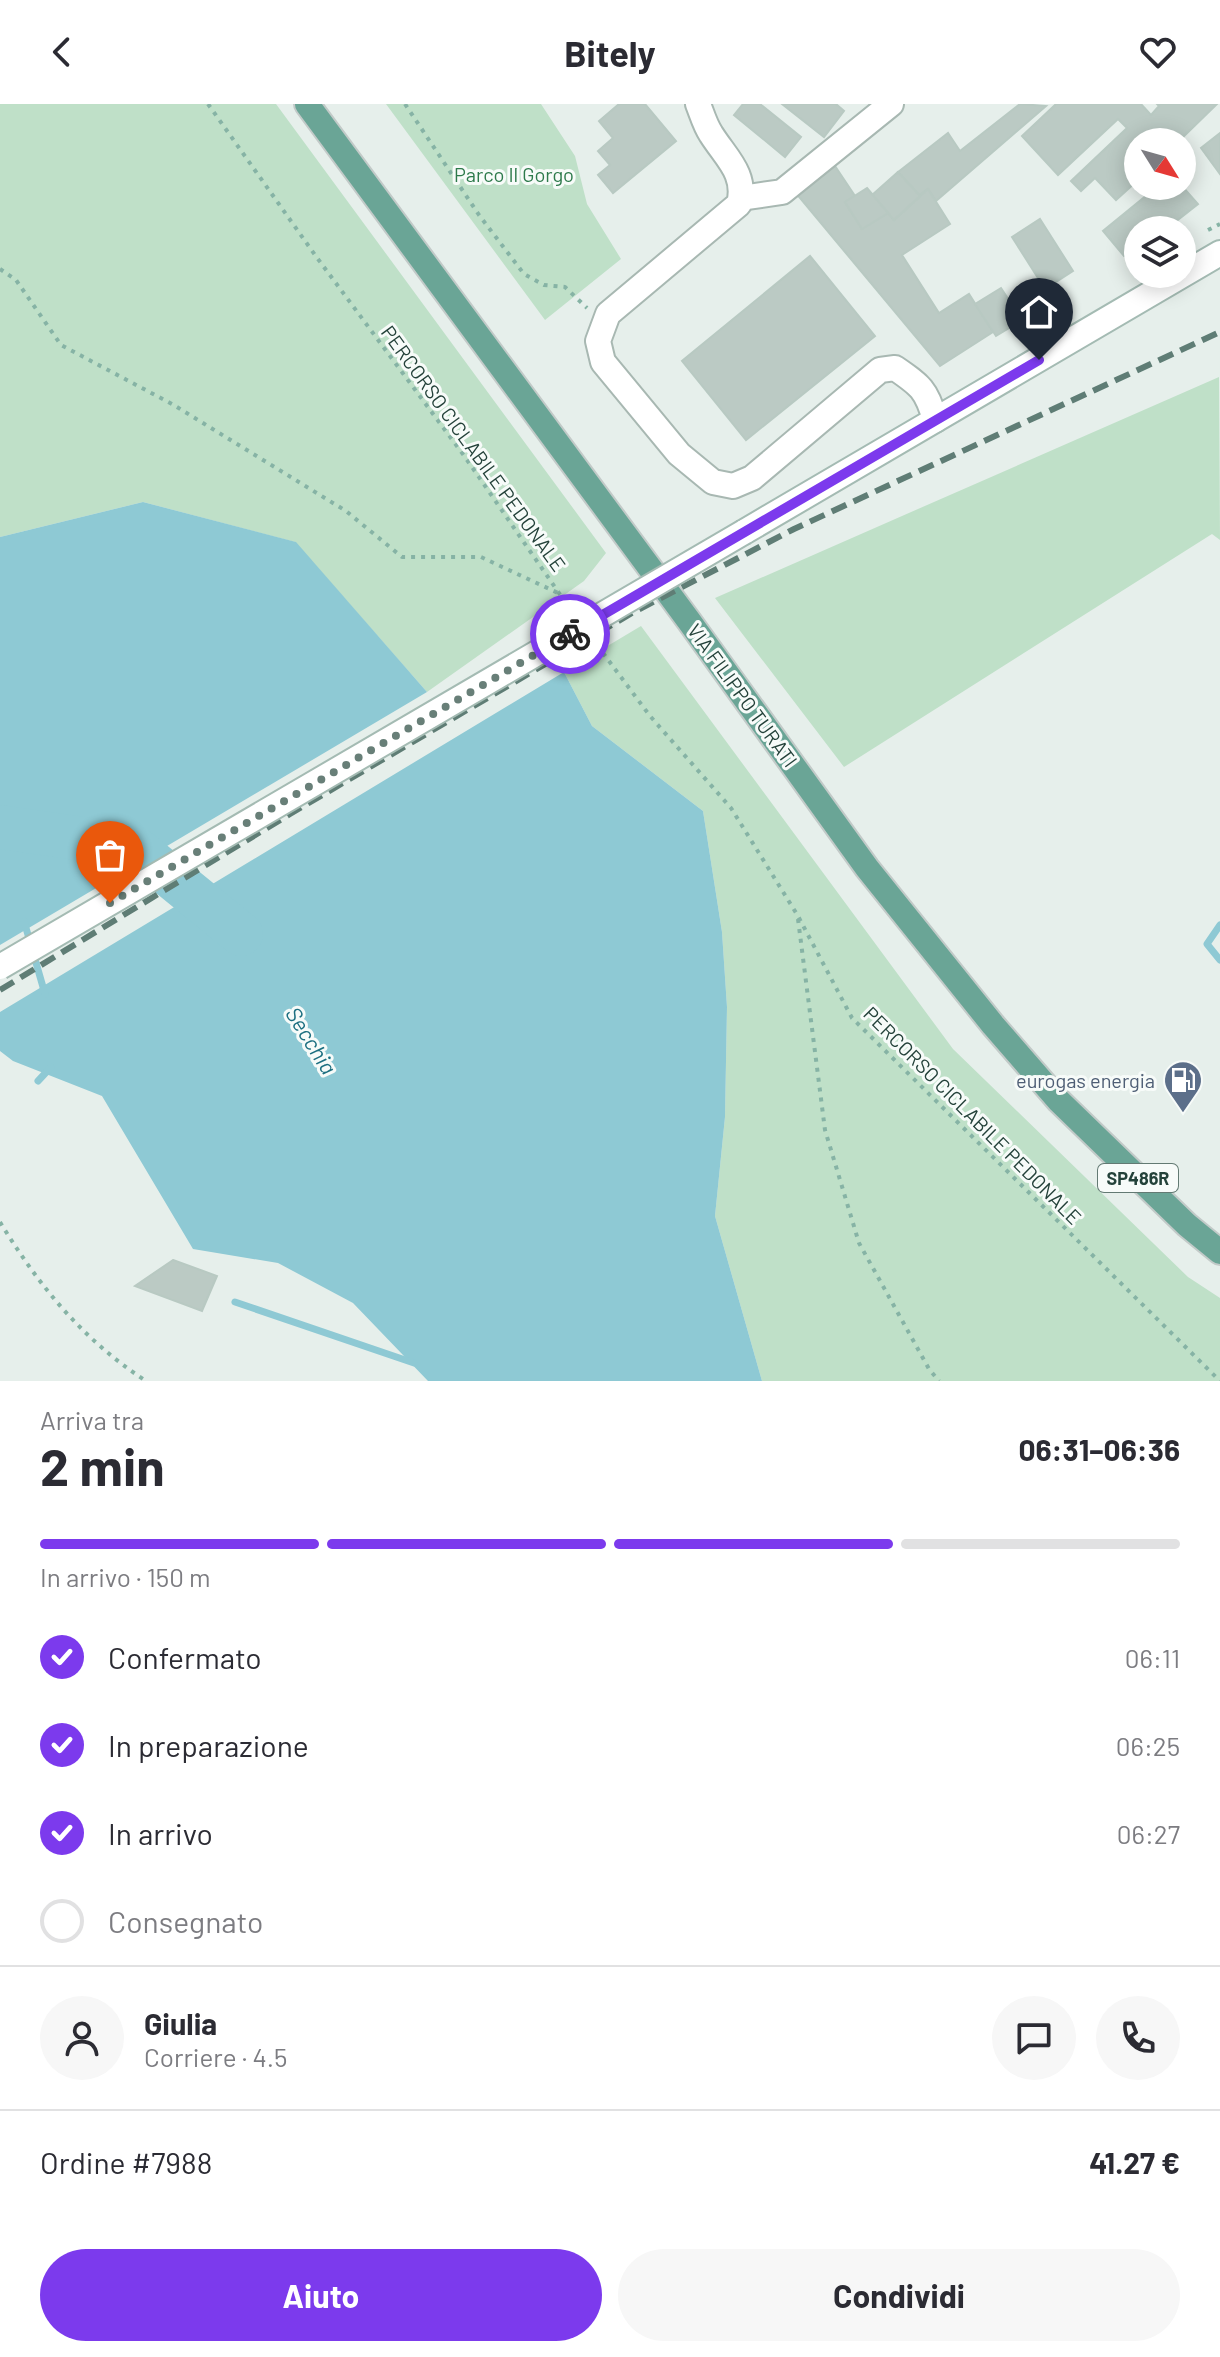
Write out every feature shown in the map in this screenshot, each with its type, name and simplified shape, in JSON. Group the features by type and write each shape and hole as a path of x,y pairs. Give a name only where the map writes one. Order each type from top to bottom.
{"main road":[{"name":"VIA FILIPPO TURATI","path":"307,104 689,621 867,868 993,1025 1059,1101 1187,1225 1220,1252"}],"street":[{"path":"698,104 709,131 743,187 739,204 608,314 598,341 603,362 679,454 713,482 733,486 752,478 880,370 895,368 920,385 930,400 935,420"},
{"path":"741,198 782,192 891,104"},
{"path":"0,967 1220,253"}],"path":[{"name":"PERCORSO CICLABILE PEDONALE","path":"208,104 465,457 577,618"},
{"path":"405,104 479,215 524,274 544,285 565,287 602,324"},
{"path":"0,269 16,280 61,345 172,404 346,511 402,557 481,557 559,593"},
{"name":"PERCORSO CICLABILE PEDONALE","path":"595,642 650,716 731,808 798,916 852,1018 1220,1381"},
{"path":"798,916 825,1130 859,1243 929,1369 939,1381"},
{"path":"0,1222 64,1313 122,1365 146,1381"}],"green space":[{"path":"0,104 276,104 606,553 584,581 427,692 295,542 143,502 0,537"},
{"name":"Parco Il Gorgo","path":"386,104 541,104 575,156 587,204 621,259 545,320"},
{"path":"1219,377 1220,540 1212,534 844,767 715,598"},
{"path":"641,626 953,1049 1188,1277 1220,1298 1220,1381 762,1381 715,1216 725,1117 727,1007 722,932 703,811 592,726 564,672"}],"water":[{"path":"143,502 296,542 427,692 0,945 0,537"},
{"path":"564,672 592,726 703,811 722,932 727,1007 725,1117 715,1216 762,1381 428,1381 353,1303 278,1263 193,1249 102,1096 13,1061 0,1051 0,1012"}],"building":[{"path":"619,104 645,104 676,141 613,193 598,175 610,165 598,151 613,138 599,121"},
{"path":"743,104 760,104 801,137 785,157 734,115"},
{"path":"782,104 836,104 844,111 824,137"},
{"path":"1020,104 1046,106 936,201 928,189 919,195 898,172 948,133 960,151"},
{"path":"1056,104 1141,104 1151,115 1159,106 1157,104 1217,104 1192,128 1127,128 1118,119 1058,175 1022,136"},
{"path":"1124,131 1124,193 1116,200 1095,178 1081,191 1071,181"},
{"path":"1220,133 1220,174 1201,148"},
{"path":"835,166 855,196 845,202 862,229 888,213 894,220 928,189 950,224 902,255 939,313 969,294 993,332 940,366 795,192"},
{"path":"898,172 920,196 894,220 872,195"},
{"path":"867,188 888,213 862,229 845,202"},
{"path":"1141,200 1194,200 1198,204 1183,216 1124,216 1124,256 1103,231"},
{"path":"1040,219 1073,271 1045,289 1012,237"},
{"path":"810,256 875,336 746,440 682,361"},
{"path":"1001,288 1022,320 996,336 975,304"},
{"path":"173,1260 217,1276 202,1311 135,1286"}],"waterway":[{"name":"Secchia","path":"0,827 133,846 241,934"},
{"path":"24,921 45,994"},
{"path":"1220,925 1207,944 1220,960"},
{"path":"38,1081 51,1067"},
{"path":"235,1302 414,1363"}],"railway":[{"path":"0,990 290,814 632,613 794,529 1220,332"}],"way so far":[{"path":"110,903 570,634"}],"place":[{"name":"eurogas energia","path":"1183,1114"}],"route":[{"path":"570,634 1039,360"}]}
